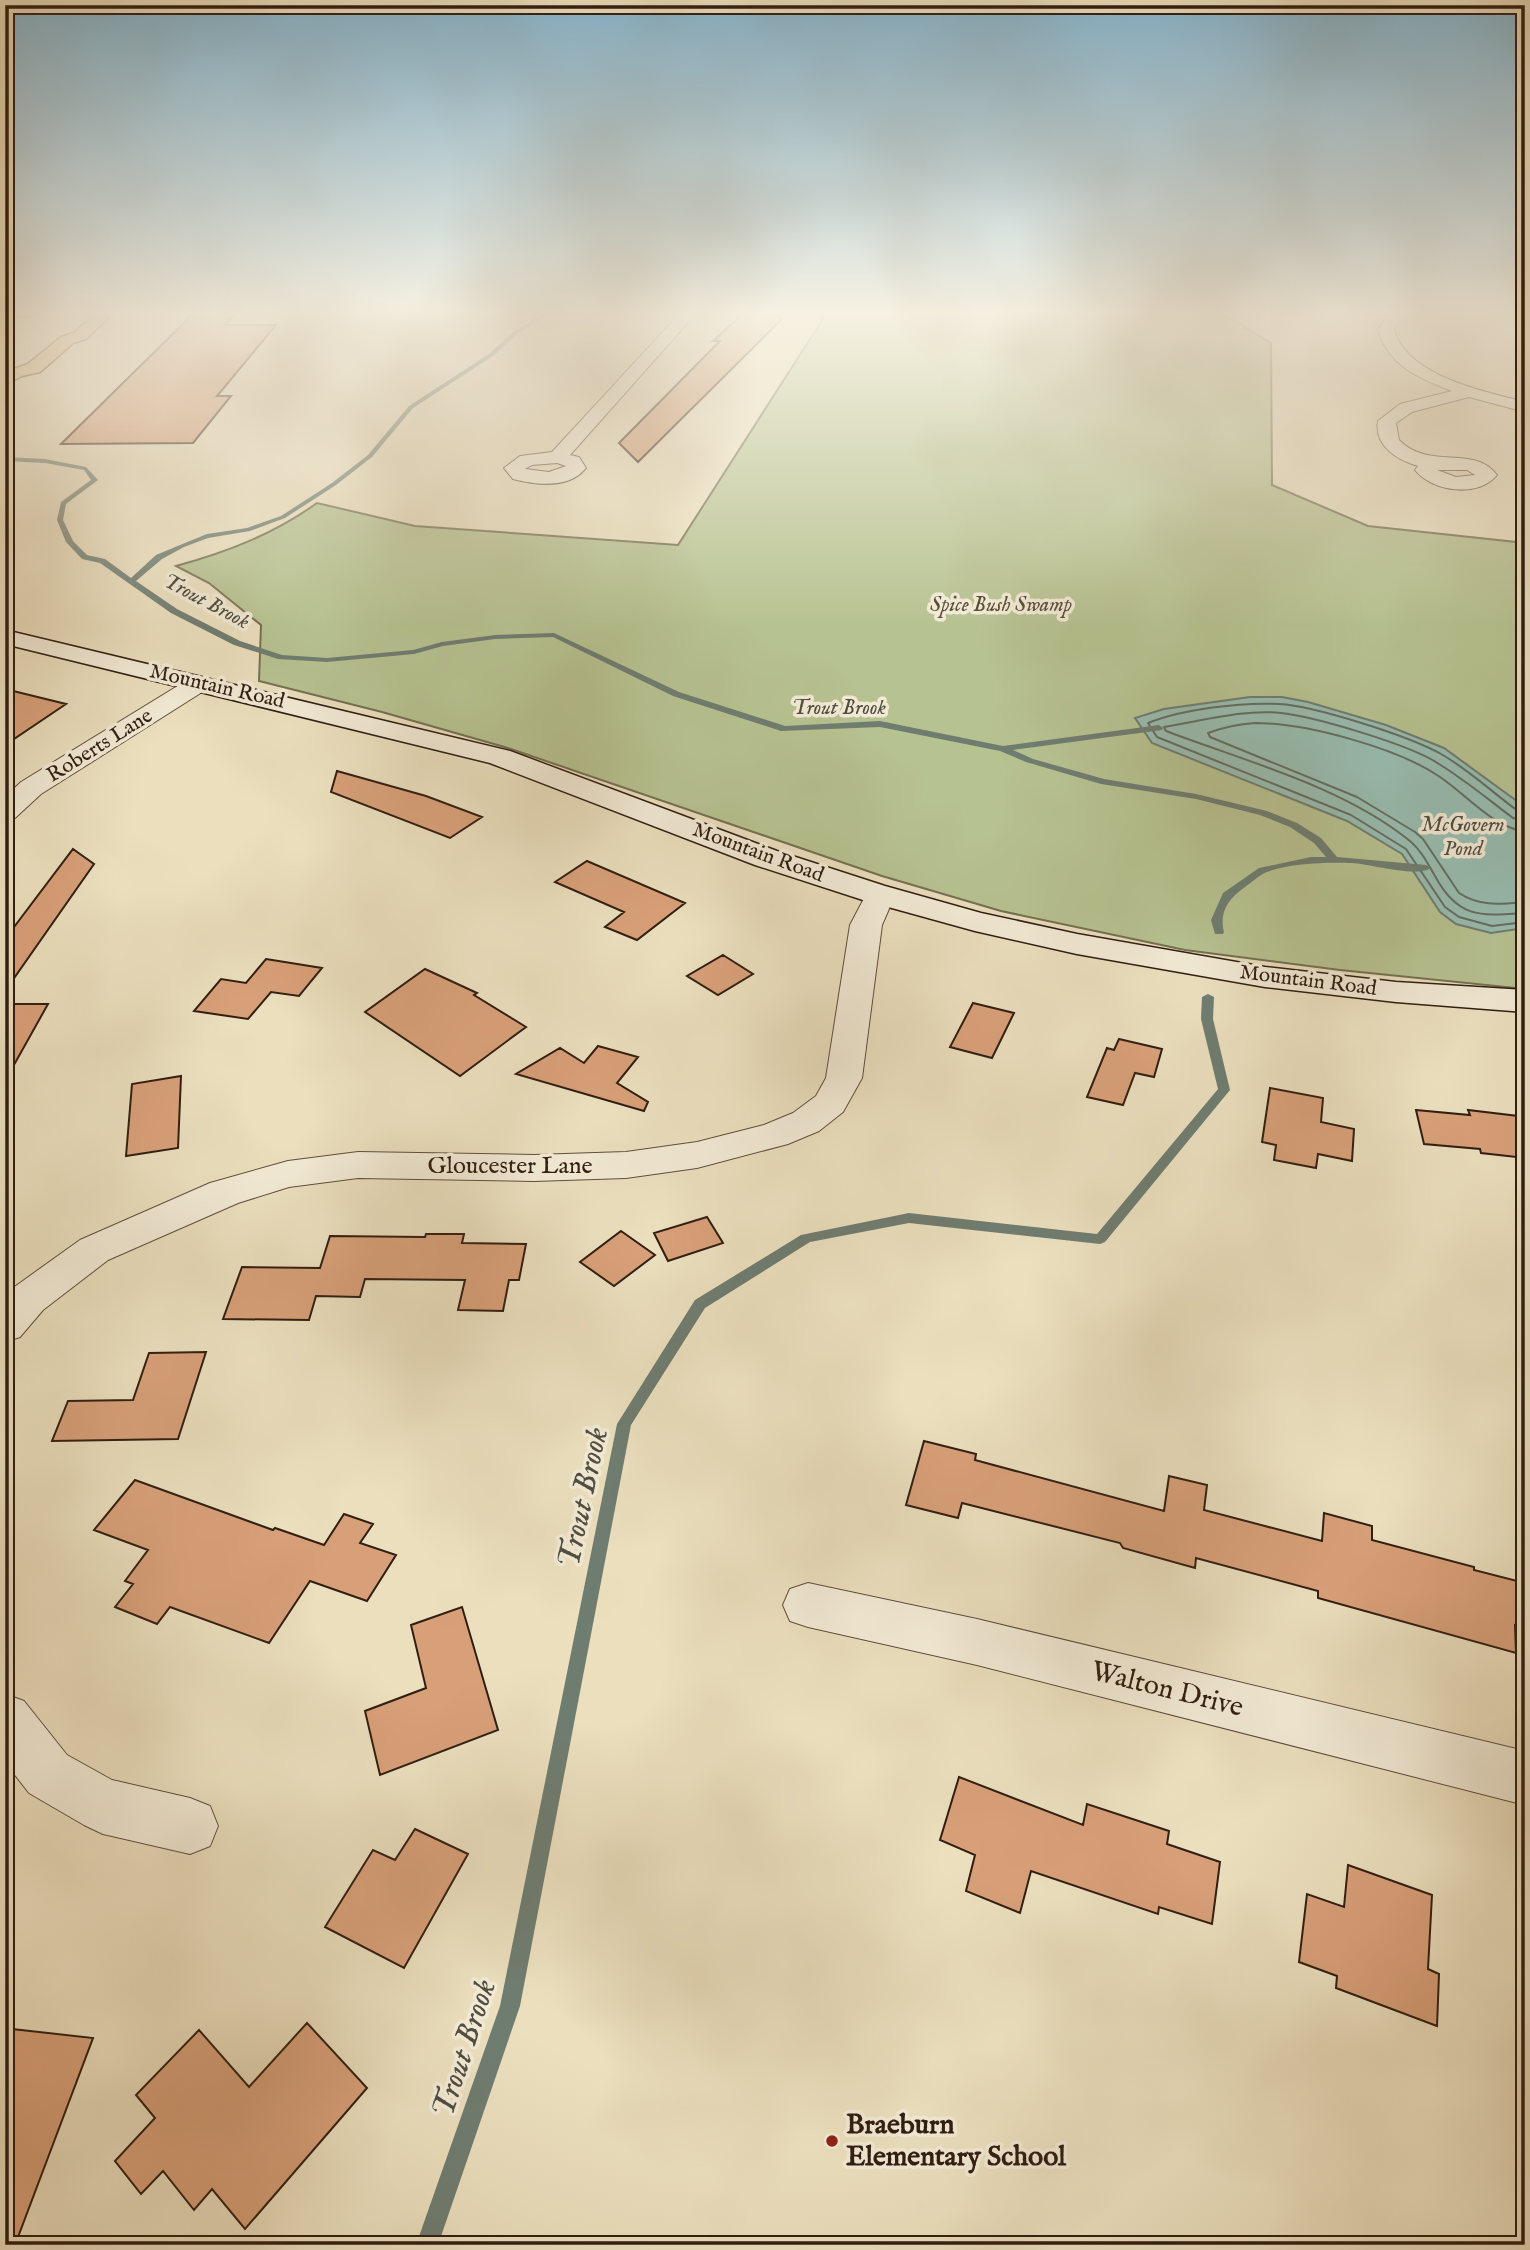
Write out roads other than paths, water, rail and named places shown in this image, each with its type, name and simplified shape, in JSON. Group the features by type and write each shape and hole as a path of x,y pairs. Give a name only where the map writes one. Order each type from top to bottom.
{"main road":[{"name":"Mountain Road","path":"5,637 366,722 500,757 766,858 880,895 988,924 1164,961 1265,977 1396,992 1525,1000"}],"street":[{"path":"558,457 596,415"},
{"path":"1396,415 1387,421 1385,433 1394,447 1430,464"},
{"name":"Roberts Lane","path":"5,812 31,788 198,684"},
{"name":"Gloucester Lane","path":"5,1326 28,1299 94,1250 224,1193 288,1174 358,1165 534,1168 626,1165 697,1155 775,1135 806,1122 830,1104 844,1078 866,925 880,895"},
{"name":"Walton Drive","path":"808,1605 976,1642 1525,1778"},
{"path":"5,1719 48,1774 103,1806 190,1826"}],"water":[{"name":"McGovern Pond","path":"1250,697 1282,697 1308,702 1386,725 1444,748 1525,807 1525,928 1491,933 1456,924 1440,912 1402,854 1347,821 1152,743 1135,718 1164,709"}],"waterway":[{"path":"132,582 159,557 182,546 207,536 248,530 283,517 334,484 370,456 404,415"},
{"name":"Trout Brook","path":"5,459 45,461 86,469 95,480 63,503 60,520 70,542 85,557 102,561 132,582"},
{"name":"Trout Brook","path":"132,582 174,611 237,643 281,657 327,660 414,652 442,644 495,637 554,635 676,694 784,729 880,724 1003,749"},
{"name":"Trout Brook","path":"1003,749 1159,728"},
{"path":"1003,749 1047,766 1101,781 1196,797 1264,813 1294,825 1318,840 1334,860"},
{"name":"Trout Brook","path":"1219,932 1216,920 1227,895 1263,870 1311,860 1334,860"},
{"name":"Trout Brook","path":"1334,860 1426,868"},
{"name":"Trout Brook","path":"427,2245 510,2006 624,1424 700,1304 806,1238 909,1218 1100,1239 1224,1090 1207,1019 1208,997"}],"place":[{"name":"Braeburn Elementary School","path":"832,2141"}],"park label":[{"name":"Spice Bush Swamp","path":"1001,605"}]}
